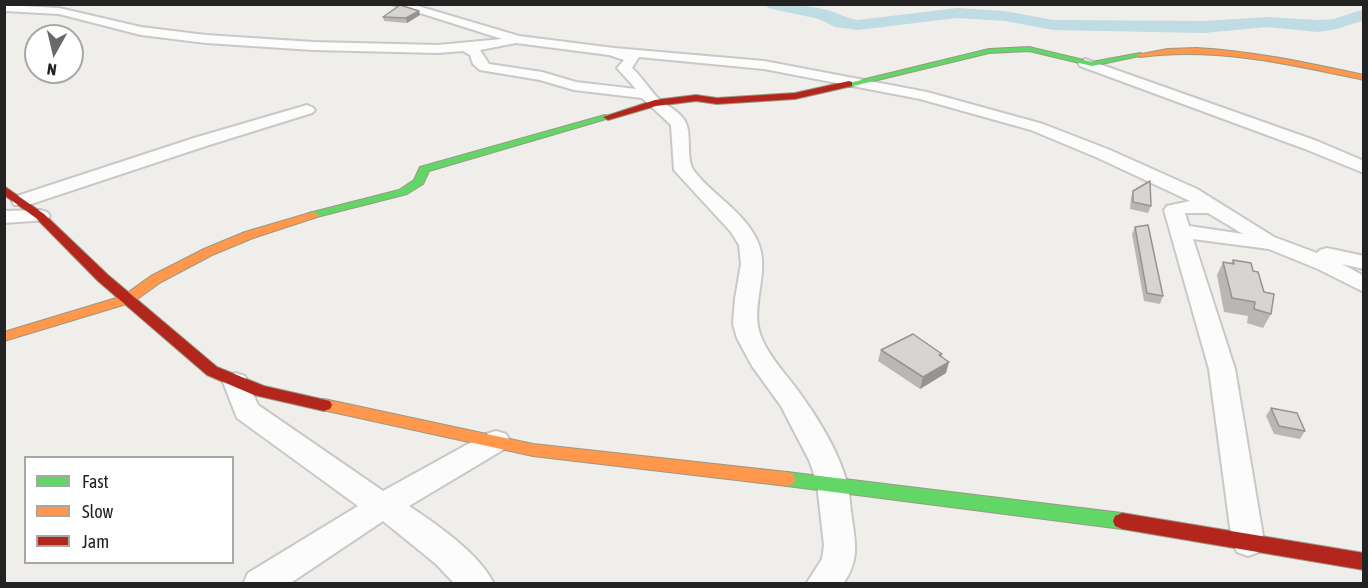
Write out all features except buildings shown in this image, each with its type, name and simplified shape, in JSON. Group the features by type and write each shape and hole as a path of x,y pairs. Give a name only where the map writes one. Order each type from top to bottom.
{"street":[{"path":"397,4 518,40 611,51 736,61 922,95 1036,127 1139,169 1215,207 1282,247 1344,272 1364,285"},
{"path":"4,8 59,11 141,31 206,39 362,48 465,47 518,40"},
{"path":"465,47 476,52 480,64 485,67 542,76 574,86 650,99 696,98 717,101 790,96 989,51 1029,49 1085,63 1289,136 1364,168"},
{"path":"611,51 633,57 624,68 639,82 650,99 674,118 679,125 681,160 687,176 740,229 749,244 752,264 746,299 745,324 749,338 761,360 792,402 825,462 832,484 840,545 838,564 823,584"},
{"path":"1085,63 1109,62 1152,53 1216,51 1260,56 1364,78"},
{"path":"4,337 128,299 156,279 208,252 249,236 334,208 403,192 415,186 424,169 541,138 650,99"},
{"path":"21,201 200,142 307,110"},
{"path":"4,189 40,216 103,278 212,371 260,391 533,450 832,484 1132,522 1364,562"},
{"path":"1215,207 1176,208 1174,210 1222,369 1248,542"},
{"path":"4,217 40,216"},
{"path":"1181,231 1320,252 1364,263"},
{"path":"236,382 247,411 381,507 400,516 448,554 477,584"},
{"path":"260,584 381,507 496,441"}],"waterway":[{"path":"774,4 825,15 841,23 858,25 957,13 1005,16 1053,25 1204,27 1267,22 1318,26 1337,24 1364,14"}],"traffic: fast":[{"path":"849,84 989,51 1029,49 1092,64 1140,55"},
{"path":"313,215 403,192 419,182 424,169 608,117"},
{"path":"787,479 1122,521"}],"traffic: slow":[{"path":"1140,55 1196,50 1225,52 1281,60 1364,78"},
{"path":"4,337 128,299 156,279 208,252 249,235 313,215"},
{"path":"324,405 533,450 787,479"}],"traffic: jam":[{"path":"608,117 655,103 696,98 717,101 795,96 849,84"},
{"path":"4,189 40,216 103,278 212,371 260,391 324,405"},
{"path":"1122,521 1364,562"}]}
